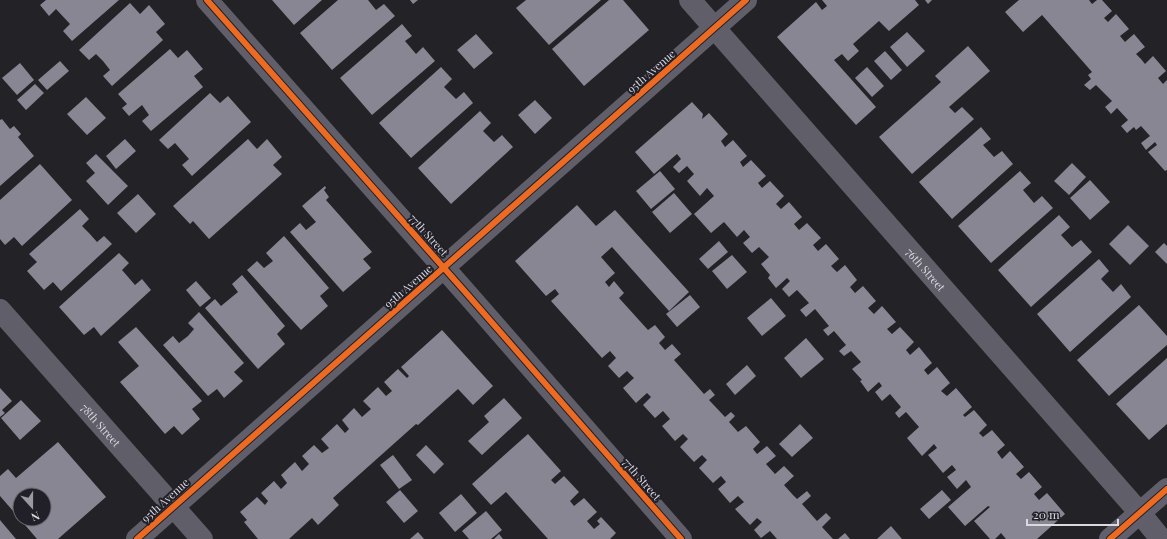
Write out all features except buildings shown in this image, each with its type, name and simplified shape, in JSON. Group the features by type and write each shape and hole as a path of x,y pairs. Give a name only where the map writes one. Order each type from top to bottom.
{"main road":[{"path":"1110,539 1167,489"}],"street":[{"name":"77th Street","path":"207,0 681,539"},
{"name":"76th Street","path":"690,0 1140,513 1161,539"},
{"name":"95th Avenue","path":"137,539 746,0"},
{"name":"78th Street","path":"0,310 202,539"}],"cycle path":[{"path":"207,0 681,539"},
{"path":"137,539 746,0"},
{"path":"1110,539 1167,489"}]}
